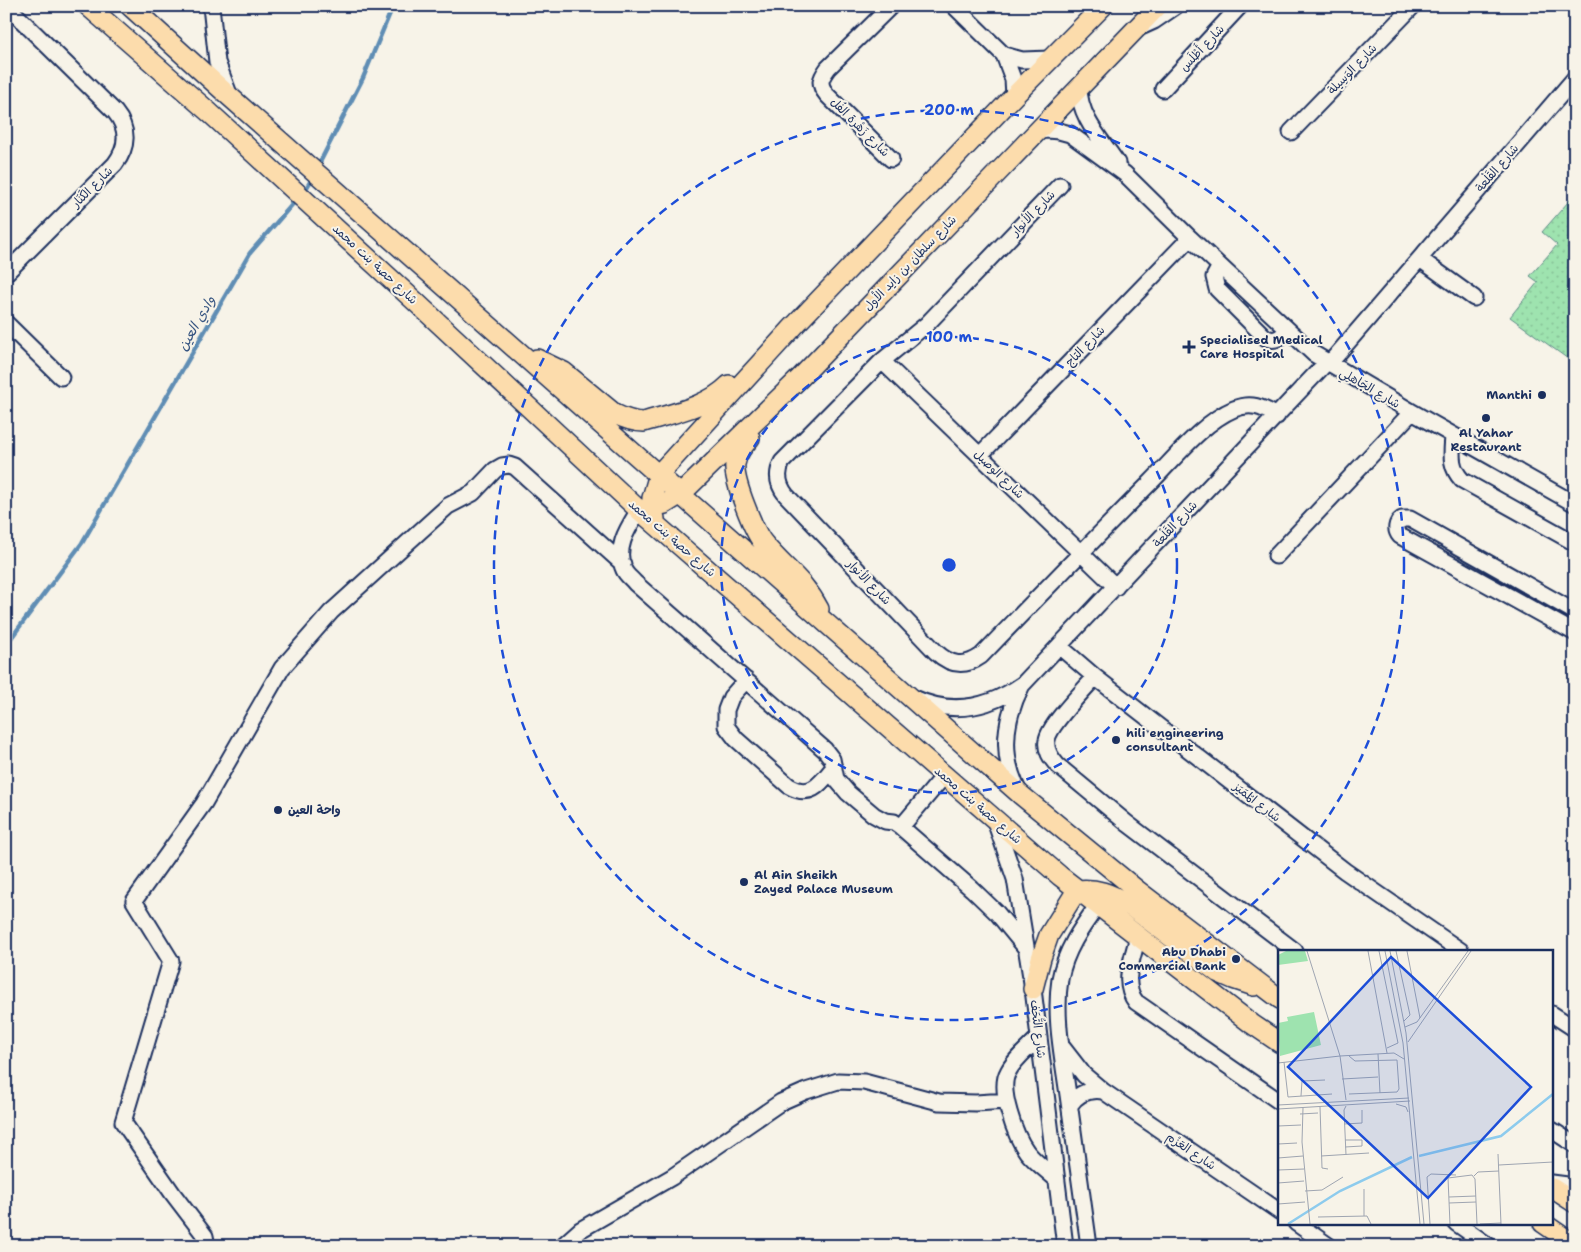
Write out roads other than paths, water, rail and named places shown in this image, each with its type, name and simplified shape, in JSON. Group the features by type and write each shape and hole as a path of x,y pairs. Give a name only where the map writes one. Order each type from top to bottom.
{"main road":[{"name":"شارع حصة بنت محمد","path":"88,6 210,112 418,304 645,508 657,526 944,776 1077,890 1101,898 1138,936 1252,1024 1278,1042"},
{"path":"130,6 229,96 1021,795 1137,890 1273,994"},
{"path":"645,508 659,474 796,324 1014,96 1103,6"},
{"name":"شارع سلطان بن زايد الأول","path":"645,508 671,502 681,494 801,377 1158,6"},
{"path":"521,353 550,364 564,372 624,419 644,422 693,407 714,397 724,390 775,339 796,324"},
{"path":"801,377 780,410 741,448 735,466 736,476 752,523 760,539 802,583 815,602 825,622"},
{"path":"1098,859 1105,875 1101,898 1126,903 1218,972 1273,994"},
{"path":"1033,989 1040,958 1049,934 1077,890"},
{"path":"1554,1189 1575,1203"},
{"path":"1544,1224 1575,1245"}],"street":[{"name":"شارع الكَنَار","path":"6,6 115,112 123,125 126,140 124,149 115,164 6,273"},
{"path":"211,6 217,62 229,96"},
{"name":"شارع زَهْرة الفُل","path":"890,6 828,68 820,82 827,94 891,159"},
{"path":"954,6 1004,55 1013,79 1014,96"},
{"path":"1137,28 1154,21 1176,6"},
{"name":"شارع أَطْلَس","path":"1164,89 1240,6"},
{"name":"شارع الوَسِيلة","path":"1291,132 1413,6"},
{"path":"1004,55 1031,61 1050,59"},
{"name":"شارع القَلْعة","path":"905,694 922,702 957,708 975,706 1000,698 1023,684 1328,363 1575,78"},
{"name":"شارع الجَاهلِي","path":"1079,87 1079,97 1086,118 1125,174"},
{"name":"شارع الجَاهلِي","path":"1035,132 1047,130 1070,134 1125,174 1190,238 1314,354 1453,436 1575,504"},
{"name":"شارع الأنوار","path":"1060,185 928,324 882,361 782,462 779,468 779,483 786,496 936,652 955,664 965,664 981,656 1080,553 1217,418 1236,408 1255,405 1277,416"},
{"name":"شارع التاج","path":"980,455 1190,238"},
{"path":"1420,259 1474,298"},
{"path":"1220,266 1214,277 1217,289 1265,338 1275,340 1288,330"},
{"path":"6,323 61,377"},
{"name":"شارع الوصيل","path":"882,361 1116,587"},
{"path":"1276,556 1412,412"},
{"path":"1453,436 1451,460 1462,480 1575,544"},
{"path":"207,1246 205,1236 123,1122 171,961 134,902 204,803 282,668 331,612 448,506 472,494 496,470 508,465 515,467 623,564"},
{"path":"645,508 622,537 620,554 624,571 635,583 824,750 832,759 836,779 848,793 874,815 885,821 894,822 901,827 972,889 997,913 1025,948"},
{"path":"1575,612 1410,519 1402,519 1397,524 1400,536 1575,633"},
{"path":"1467,573 1476,556"},
{"name":"شارع المُمَيَز","path":"1059,646 1095,677 1345,871 1460,950"},
{"path":"1095,677 1048,734 1047,747 1052,759 1128,824 1294,950"},
{"path":"746,680 731,697 726,710 726,726 736,739 789,786 798,791 807,792 819,785 834,768"},
{"name":"شارع القَلْعة","path":"1021,795 1010,768 1006,739 1011,710 1023,684"},
{"path":"901,827 944,776"},
{"name":"شارع التُّحَف","path":"993,817 1014,879 1033,989 1065,1246"},
{"name":"شارع التُّحَف","path":"1089,1246 1061,1045 1058,1007 1060,979 1066,955 1101,898"},
{"path":"1138,936 1128,984 1131,995 1136,1002 1278,1101"},
{"path":"1554,1015 1575,1029"},
{"path":"1039,1037 1008,1072 1004,1083 1006,1101 1023,1146 1036,1162 1056,1178"},
{"name":"شارع العَزْم","path":"1061,1045 1084,1075 1103,1091 1278,1211"},
{"path":"562,1246 580,1230 672,1177 782,1102 806,1091 838,1081 864,1082 939,1102 976,1103 1006,1101"},
{"path":"1070,1105 1074,1099 1088,1091 1103,1091"},
{"path":"1554,1131 1575,1145"},
{"path":"1554,1183 1575,1186"},
{"path":"1297,1224 1329,1246"},
{"path":"1457,1224 1489,1246"}],"waterway":[{"name":"وادي العين","path":"317,168 363,78 393,6"},
{"name":"وادي العين","path":"304,192 313,177"},
{"name":"وادي العين","path":"6,645 82,543 250,253 297,199"}],"place":[{"name":"Specialised Medical Care Hospital","path":"1189,347"},
{"name":"Manthi","path":"1542,395"},
{"name":"Al Yahar Restaurant","path":"1486,418"},
{"name":"hili engineering consultant","path":"1116,740"},
{"name":"واحة العين","path":"278,810"},
{"name":"Al Ain Sheikh Zayed Palace Museum","path":"744,882"},
{"name":"Abu Dhabi Commercial Bank","path":"1236,959"}]}
